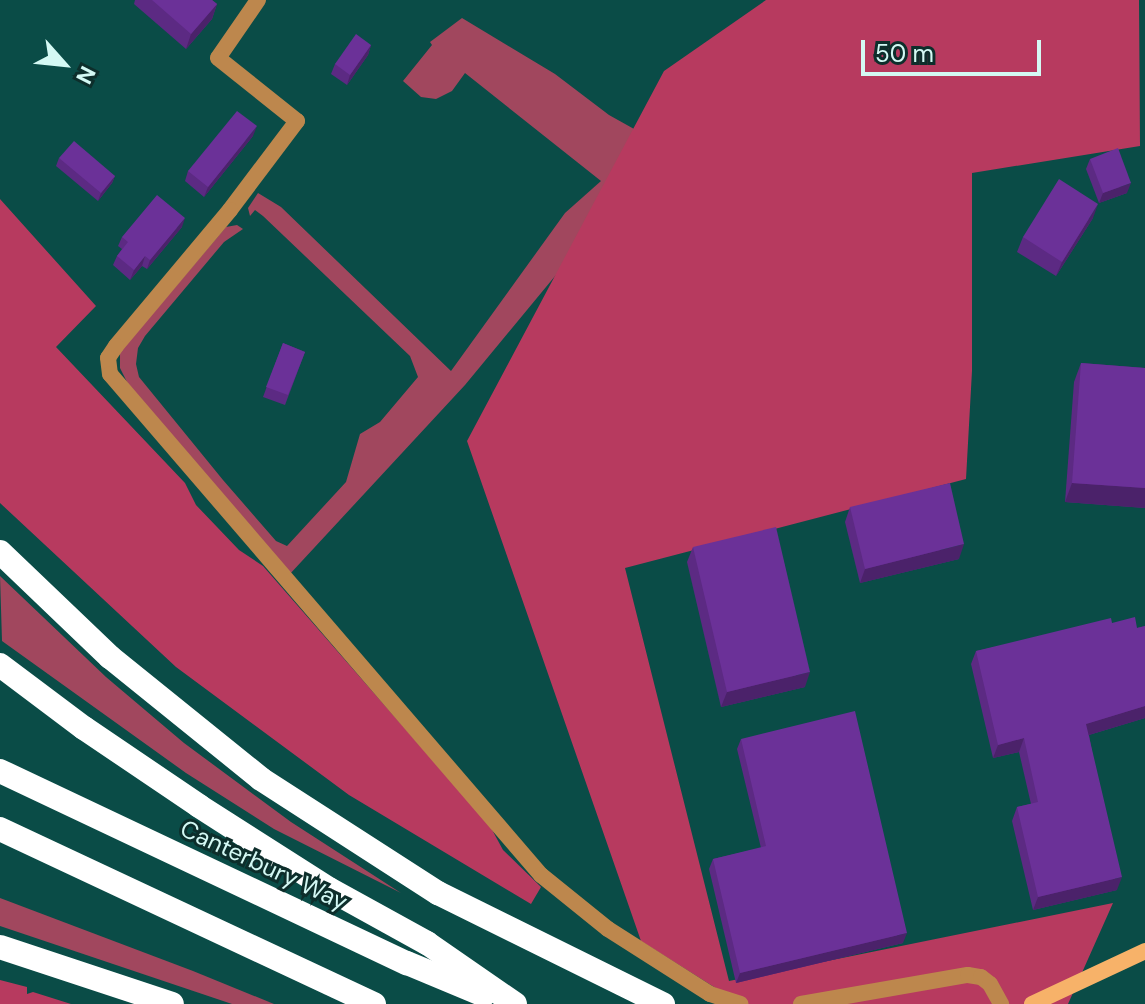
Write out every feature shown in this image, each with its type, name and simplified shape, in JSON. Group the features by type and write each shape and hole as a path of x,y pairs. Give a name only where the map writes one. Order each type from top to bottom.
{"highway":[{"path":"0,552 155,697 284,795 438,893 663,1004"},
{"path":"0,665 84,728 199,806 329,889 427,943 515,1004"},
{"name":"Canterbury Way","path":"0,771 407,963 507,1004"},
{"path":"0,829 374,1004"},
{"path":"0,947 172,1004"}],"main road":[{"path":"1032,1004 1145,951"}],"street":[{"path":"258,0 218,58 297,121 230,210 116,346 108,358 111,377 541,875 570,902 616,934 710,994 740,1004"},
{"path":"801,1004 968,975 981,977 990,984 1001,1004"}],"shaded area":[{"path":"766,0 1139,0 1140,146 972,173 972,371 966,479 625,568 729,981 1113,903 1068,1004 741,1004 641,941 467,441 664,71"},
{"path":"462,18 555,74 609,115 652,139 627,189 465,385 289,575 129,386 120,368 120,352 226,227 237,225 243,229 224,242 145,336 138,348 136,364 139,377 223,480 276,541 287,546 346,482 360,434 380,422 418,377 410,356 263,216 255,210 250,216 248,208 258,193 281,207 451,371 565,213 601,181 465,73 452,91 436,99 421,97 403,81 432,45 430,42"},
{"path":"0,199 96,306 56,347 185,483 196,505 239,550 263,566 490,826 503,850 541,887 531,904 349,795 176,667 0,503"},
{"path":"0,576 106,677 184,743 291,822 401,893 274,829 186,773 2,641"},
{"path":"0,898 274,1004 232,1004 0,926"},
{"path":"0,980 27,987 27,994 33,992 71,1004 0,1004"}],"building":[{"path":"152,0 212,0 217,4 191,34"},
{"path":"356,34 371,45 350,75 335,64"},
{"path":"237,111 257,126 208,187 188,171"},
{"path":"74,141 115,176 101,193 59,158"},
{"path":"1118,148 1131,183 1103,193 1090,159"},
{"path":"1059,179 1098,204 1062,262 1023,237"},
{"path":"157,195 185,218 150,260 145,256 134,270 117,256 128,242 122,237"},
{"path":"283,343 305,352 288,395 266,387"},
{"path":"1081,363 1145,368 1145,488 1072,483"},
{"path":"950,483 964,544 865,569 850,507"},
{"path":"776,527 810,672 727,692 693,547"},
{"path":"1135,617 1137,628 1145,626 1145,706 1086,724 1122,877 1038,897 1017,807 1038,802 1024,738 998,745 976,651 1111,618 1112,623"},
{"path":"855,711 907,933 740,973 713,859 766,846 741,739"}]}
